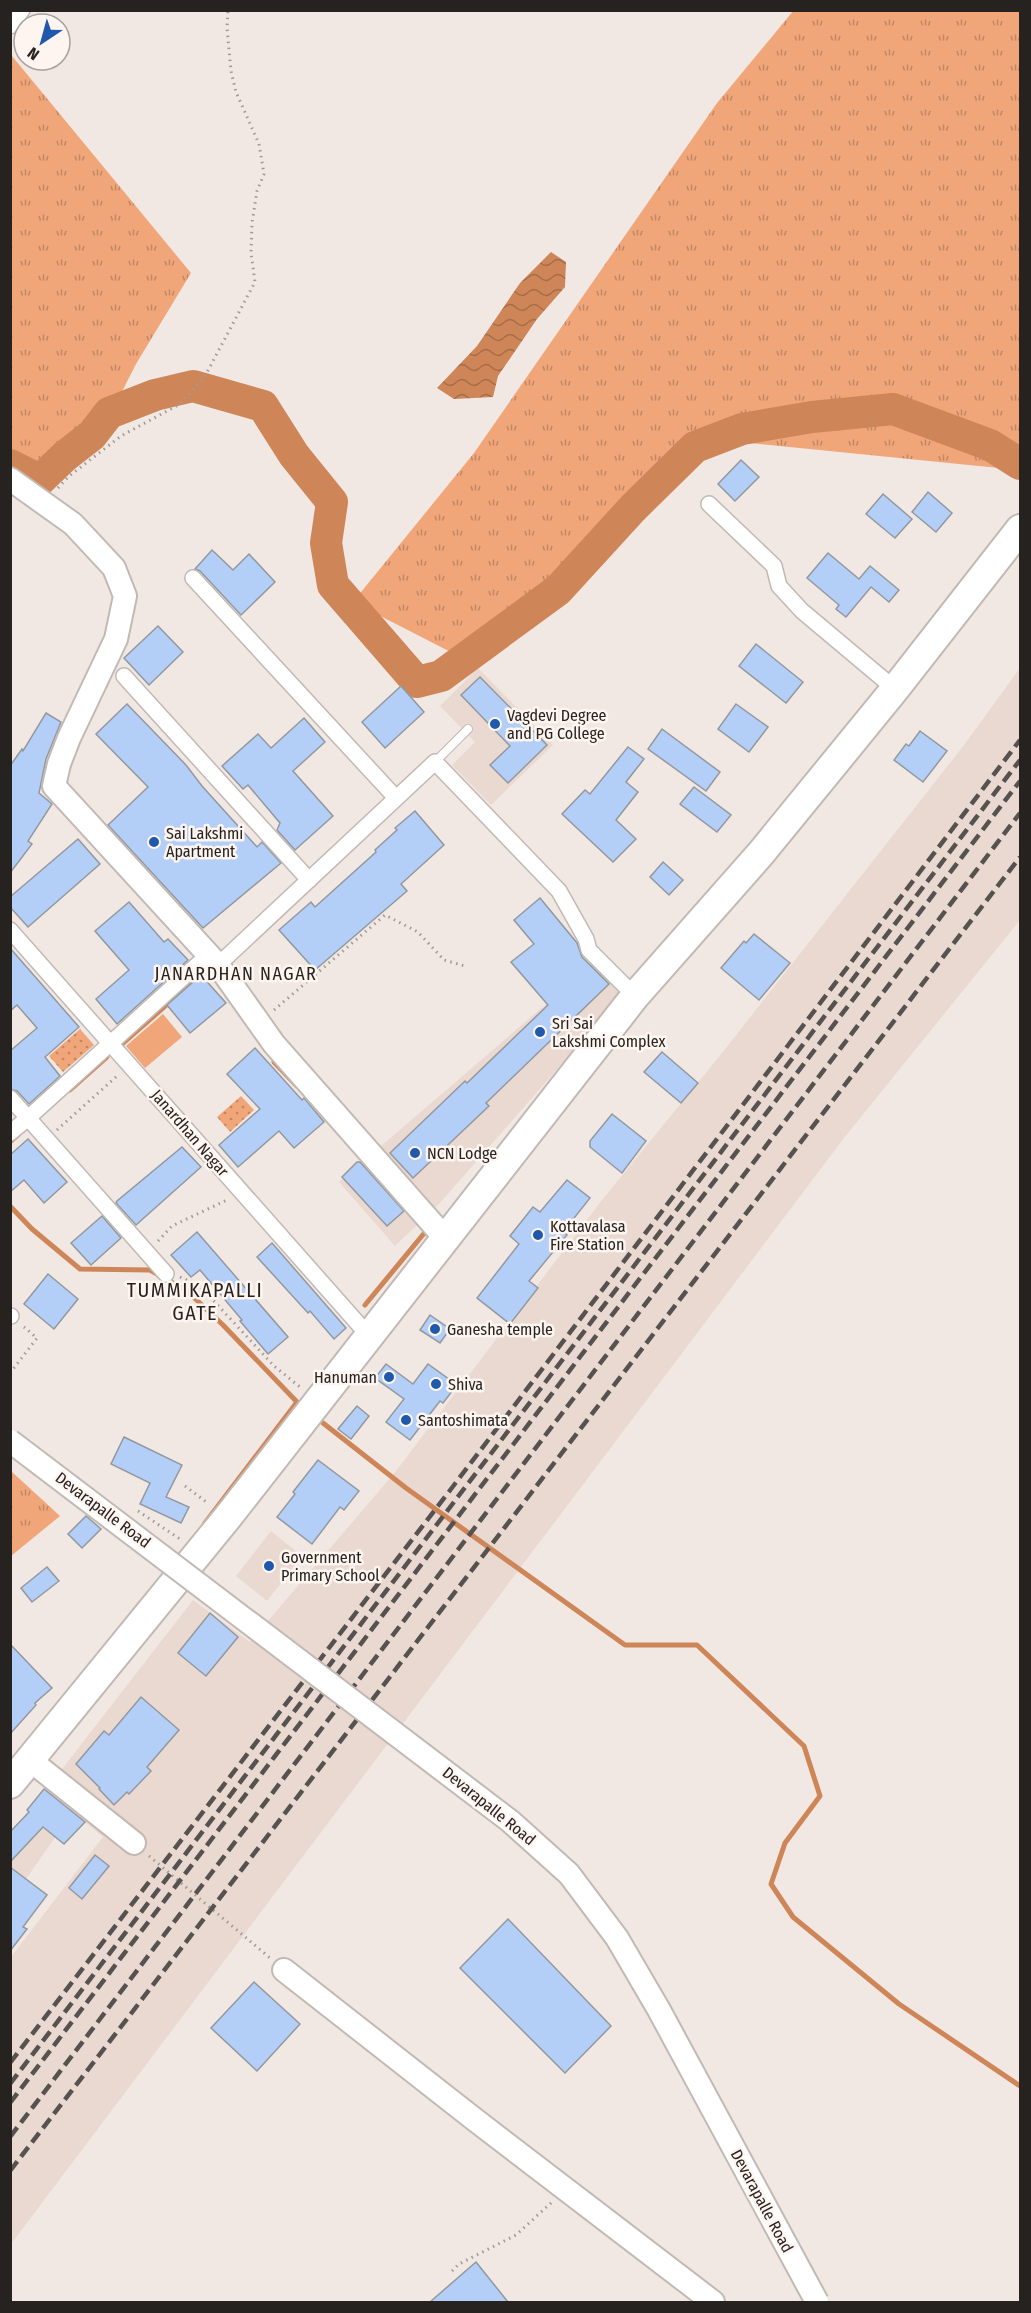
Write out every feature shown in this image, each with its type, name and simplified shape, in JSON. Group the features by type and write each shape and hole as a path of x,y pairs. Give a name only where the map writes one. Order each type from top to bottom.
{"highway":[{"path":"10,1784 227,1518 635,996 762,852 895,689 1020,529"}],"street":[{"path":"10,26 22,10"},
{"path":"10,479 73,524 114,568 125,596 116,639 69,738 54,786 213,960 274,1044 445,1239"},
{"path":"709,504 774,566 779,586 802,611 895,689"},
{"path":"193,578 396,798"},
{"path":"124,676 309,880"},
{"path":"10,1133 111,1043 309,880 435,762 559,891 586,939 589,950 635,996"},
{"name":"Janardhan Nagar","path":"10,930 369,1336"},
{"path":"10,1098 166,1274"},
{"name":"Devarapalle Road","path":"10,1442 510,1821 569,1874 617,1938 659,2010 817,2302"},
{"path":"30,1760 134,1843"},
{"path":"284,1970 474,2120 713,2302"}],"lane":[{"path":"435,762 468,729"}],"path":[{"path":"44,503 68,477 121,436 180,404 204,378 255,282 251,253 252,223 264,174 259,144 237,92 231,71 227,28 228,10"},
{"path":"258,1023 385,915 418,932 444,960 465,966"},
{"path":"47,1139 130,1065"},
{"path":"147,1252 172,1227 220,1202 236,1197 250,1202"},
{"path":"166,1274 184,1277 200,1286 274,1366 318,1401"},
{"path":"10,1373 37,1338 11,1316"},
{"path":"185,1486 227,1518"},
{"path":"134,1843 284,1970"},
{"path":"452,2271 459,2264 516,2235 566,2189"}],"shaded area":[{"name":"Vagdevi Degree and PG College","path":"478,668 553,745 491,805 452,765 475,742 440,706"},
{"path":"1020,668 1020,920 844,1138 11,2244 11,1957 103,1837 73,1812 14,1896 11,1894 11,1835 193,1600 250,1642 396,1471 602,1200 718,1058 964,745"},
{"path":"594,963 622,995 439,1204 395,1246 339,1182"},
{"name":"Government Primary School","path":"271,1531 302,1556 267,1601 236,1576"}],"green space":[{"path":"794,10 1020,11 1020,444 999,468 709,439 476,665 353,602 474,453 717,103"},
{"path":"12,56 12,72 25,72 191,273 136,364 99,437 46,492 11,459"},
{"path":"163,1014 182,1037 145,1068 126,1046"},
{"path":"80,1029 94,1045 63,1072 49,1056"},
{"path":"241,1096 254,1110 230,1132 217,1117"},
{"path":"11,1471 60,1516 10,1556"}],"water":[{"path":"551,252 566,262 565,287 537,319 498,376 493,397 454,399 437,388 477,346 520,283"}],"building":[{"path":"741,460 759,477 735,501 718,484"},
{"path":"928,492 952,513 936,532 912,512"},
{"path":"883,494 912,519 895,538 866,514"},
{"path":"212,550 233,570 249,554 275,582 241,615 200,571 195,569"},
{"path":"828,553 859,579 870,566 899,590 889,602 871,587 846,617 836,609 839,605 807,578"},
{"path":"158,626 183,652 149,685 124,658"},
{"path":"756,644 803,682 786,703 739,666"},
{"path":"480,677 547,745 508,783 490,765 510,746 461,695"},
{"path":"401,686 424,712 385,748 362,722"},
{"path":"127,704 186,765 257,847 262,842 281,863 203,928 108,825 148,787 96,734"},
{"path":"736,704 768,727 749,752 718,729"},
{"path":"46,713 61,722 46,759 39,793 52,804 28,841 32,844 10,873 10,766 22,749 23,751"},
{"path":"304,718 325,742 293,771 333,816 295,850 277,830 280,823 248,785 243,789 222,766 258,734 271,748"},
{"path":"662,729 720,772 706,791 648,749"},
{"path":"920,731 947,751 923,782 894,760 906,744 909,746"},
{"path":"628,747 644,759 626,782 638,792 616,820 636,839 613,862 562,814 585,790 590,794"},
{"path":"694,787 731,815 717,832 680,804"},
{"path":"415,811 444,845 401,884 407,891 315,970 279,930 311,902 315,907 376,852 375,850 397,830 395,828"},
{"path":"78,839 100,864 28,927 10,907 10,897"},
{"path":"663,862 683,880 669,895 650,877"},
{"path":"540,898 577,943 582,957 609,984 486,1103 489,1106 413,1178 390,1153 548,1005 511,962 534,944 514,920"},
{"path":"129,902 164,942 168,939 188,960 117,1024 96,999 129,970 95,931"},
{"path":"754,934 790,963 759,1000 721,968 744,941 746,943"},
{"path":"10,948 79,1027 45,1057 60,1076 29,1104 17,1091 10,1089 10,1051 37,1028 17,1005 10,1011"},
{"path":"201,975 226,1003 190,1033 167,1005"},
{"path":"255,1048 324,1122 294,1148 279,1131 238,1167 219,1145 260,1109 227,1074"},
{"path":"662,1052 698,1083 681,1103 644,1072"},
{"path":"612,1114 646,1141 622,1173 590,1147 590,1141"},
{"path":"28,1139 67,1182 44,1203 24,1180 10,1192 10,1155"},
{"path":"182,1147 201,1167 136,1225 116,1203 117,1201"},
{"path":"357,1162 360,1162 404,1211 387,1226 342,1177"},
{"path":"567,1180 590,1198 563,1232 567,1235 529,1281 538,1288 510,1324 477,1298 519,1244 510,1236 533,1207 540,1212"},
{"path":"102,1216 121,1238 91,1265 71,1243"},
{"path":"197,1232 288,1337 268,1354 200,1270 191,1277 171,1255"},
{"path":"272,1243 346,1328 334,1339 257,1257"},
{"path":"48,1274 78,1299 54,1329 24,1304"},
{"name":"Ganesha temple","path":"430,1315 450,1329 440,1343 420,1330"},
{"path":"386,1364 413,1384 428,1364 457,1385 443,1403 440,1401 410,1440 386,1422 404,1399 375,1378"},
{"path":"357,1406 369,1416 351,1439 338,1429"},
{"path":"124,1437 182,1465 166,1497 189,1507 181,1523 140,1504 150,1483 111,1464"},
{"path":"318,1460 359,1491 344,1510 340,1507 312,1544 277,1517"},
{"path":"86,1516 101,1529 82,1548 68,1534"},
{"path":"47,1567 59,1581 32,1602 21,1588"},
{"path":"210,1613 238,1637 206,1676 178,1653"},
{"path":"10,1644 52,1688 35,1703 36,1705 10,1734"},
{"path":"141,1697 179,1730 147,1767 151,1771 129,1794 127,1792 114,1805 76,1764 104,1731 109,1735"},
{"path":"44,1789 85,1822 64,1844 43,1827 10,1862 10,1832 29,1812 27,1810"},
{"path":"95,1855 109,1866 82,1899 69,1888"},
{"path":"10,1867 47,1895 23,1927 27,1929 10,1951"},
{"path":"508,1919 611,2026 565,2073 460,1968"},
{"path":"254,1982 300,2024 257,2071 211,2028"},
{"path":"476,2262 508,2302 430,2302"}],"waterway":[{"path":"10,465 40,480 92,435 109,413 155,395 193,386 263,406 294,455 332,502 326,543 333,585 417,682 441,676 558,590 633,508 695,447 742,429 812,417 893,409 990,445 1020,464"},
{"path":"121,1045 206,970"},
{"path":"70,1090 107,1057"},
{"path":"274,1062 297,1086"},
{"path":"10,1142 19,1134"},
{"path":"10,1206 32,1229 80,1269 150,1270 187,1291 297,1402 205,1523"},
{"path":"365,1305 426,1231 423,1227"},
{"path":"323,1423 406,1488 625,1645 697,1645 804,1746 820,1796 785,1843 771,1884 793,1917 899,2004 1020,2086"}],"railway":[{"path":"10,2063 451,1489 1020,740"},
{"path":"10,2084 1020,760"},
{"path":"10,2103 1020,781"},
{"path":"10,2137 1020,813"},
{"path":"10,2171 1020,857"}],"place":[{"name":"Vagdevi Degree and PG College","path":"495,724"},
{"name":"Sai Lakshmi Apartment","path":"154,842"},
{"name":"Sri Sai Lakshmi Complex","path":"540,1032"},
{"name":"NCN Lodge","path":"415,1153"},
{"name":"Kottavalasa Fire Station","path":"538,1235"},
{"name":"Ganesha temple","path":"435,1329"},
{"name":"Hanuman","path":"389,1377"},
{"name":"Shiva","path":"436,1384"},
{"name":"Santoshimata","path":"406,1420"},
{"name":"Government Primary School","path":"269,1566"}],"district":[{"name":"JANARDHAN NAGAR","path":"236,974"},
{"name":"TUMMIKAPALLI GATE","path":"195,1302"}]}
